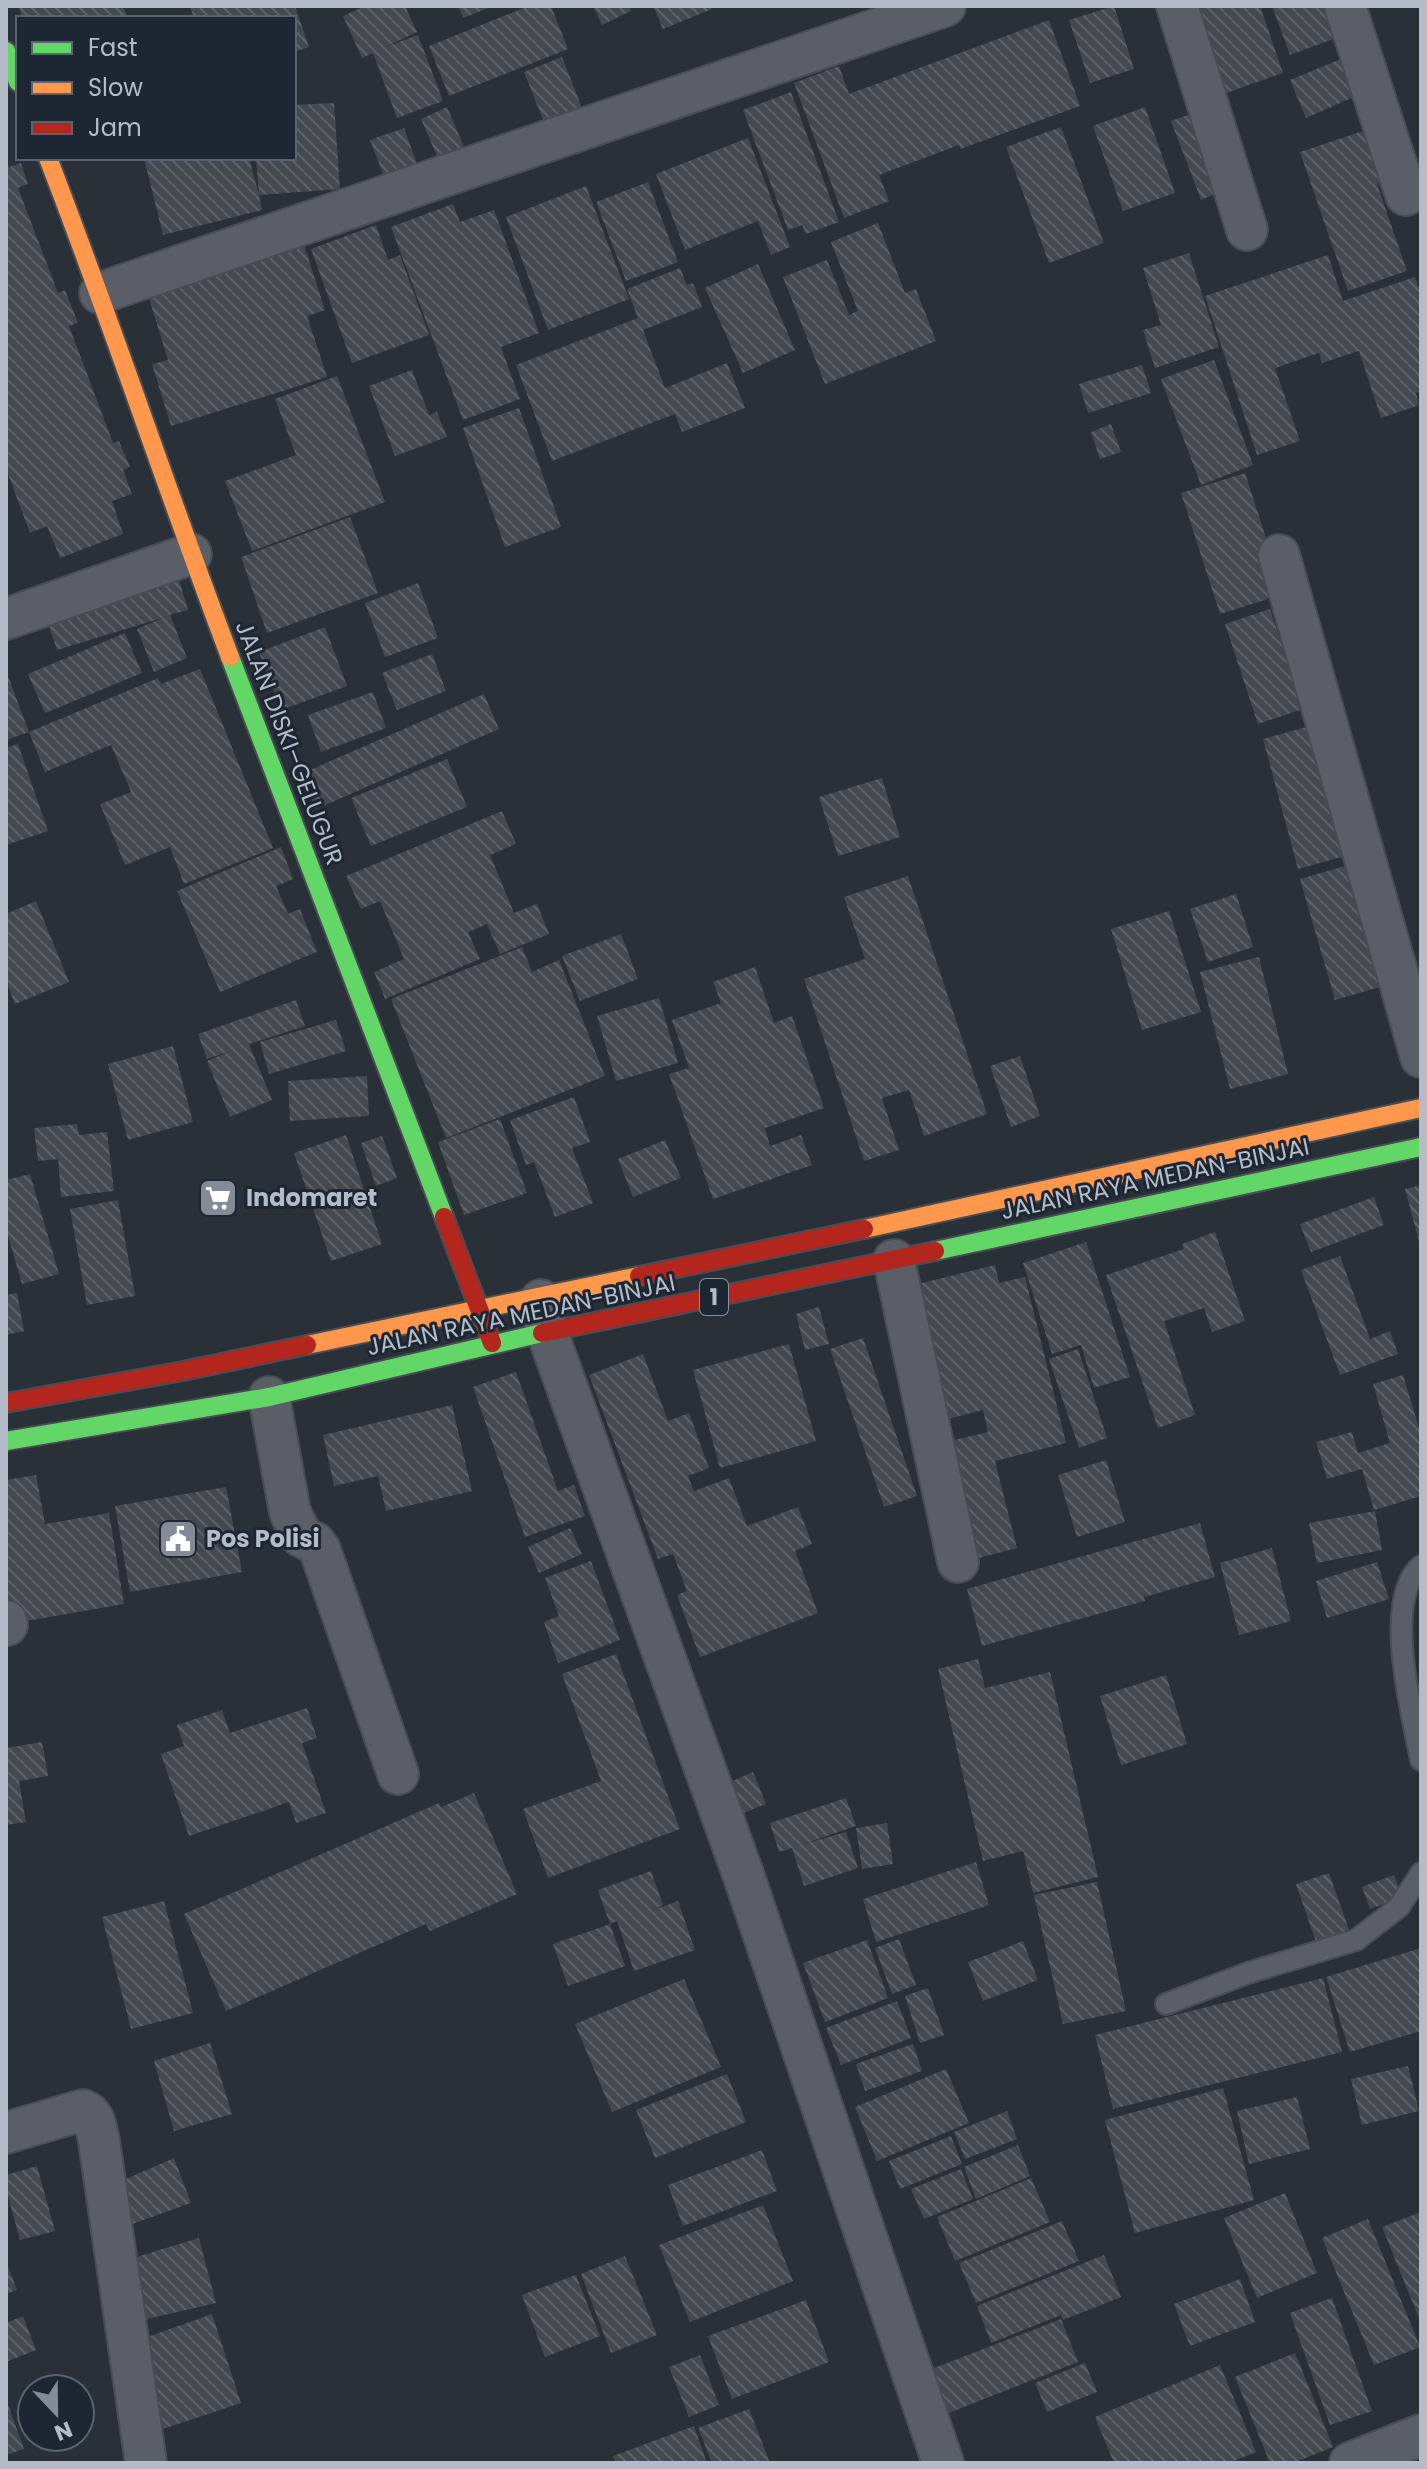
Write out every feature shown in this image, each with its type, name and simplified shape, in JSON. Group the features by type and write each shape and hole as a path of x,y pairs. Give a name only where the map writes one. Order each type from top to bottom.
{"main road":[{"path":"6,51 16,77"},
{"name":"JALAN DISKI–GELUGUR","path":"49,160 100,293 191,554 492,1343"},
{"name":"JALAN RAYA MEDAN-BINJAI","path":"6,1441 269,1397 492,1343 543,1314 1421,1108"},
{"name":"JALAN RAYA MEDAN-BINJAI","path":"6,1403 183,1371 479,1307 543,1314 894,1260 1421,1147"}],"street":[{"path":"100,293 942,6"},
{"path":"1177,6 1247,230"},
{"path":"1345,6 1406,195"},
{"path":"6,619 191,554"},
{"path":"1279,555 1421,1057"},
{"path":"894,1260 958,1562"},
{"path":"543,1314 742,1871 943,2463"},
{"path":"269,1397 290,1512 302,1537 315,1543 320,1550 398,1774"},
{"path":"6,2133 83,2110 91,2113 94,2119 146,2463"},
{"path":"1350,2463 1421,2435"}],"lane":[{"path":"1421,1566 1410,1577 1403,1595 1401,1623 1421,1760"},
{"path":"1166,2004 1248,1973 1356,1940 1399,1907 1421,1873"}],"building":[{"path":"123,6 127,16 21,16 19,7"},
{"path":"190,6 295,6 309,47 296,51 296,16 193,16"},
{"path":"365,6 405,6 417,32 383,48 418,35 443,101 397,118 373,53 362,58 343,16"},
{"path":"458,6 493,6 463,18"},
{"path":"529,6 551,6 568,49 449,96 429,46"},
{"path":"593,6 629,6 631,11 602,25"},
{"path":"653,6 710,6 712,9 663,29"},
{"path":"1114,6 1134,69 1090,83 1069,20"},
{"path":"1197,6 1267,6 1261,9 1283,73 1212,98 1198,58 1213,53"},
{"path":"1272,6 1328,6 1339,37 1290,55"},
{"path":"1049,20 1080,106 879,175 889,201 844,218 794,83 839,66 849,94"},
{"path":"562,57 586,118 548,132 524,72"},
{"path":"1341,59 1356,96 1306,118 1290,80"},
{"path":"791,92 839,222 806,234 802,225 788,230 743,110"},
{"path":"334,103 340,189 259,195 256,160 296,160 296,105"},
{"path":"447,107 468,156 442,168 421,119"},
{"path":"1145,107 1175,193 1123,211 1093,126"},
{"path":"1196,112 1225,190 1201,200 1171,121"},
{"path":"1061,127 1104,243 1049,263 1006,147"},
{"path":"404,128 420,172 387,184 370,140"},
{"path":"1372,128 1390,180 1377,184 1407,271 1348,291 1300,152"},
{"path":"748,138 790,247 771,255 758,221 685,250 656,174"},
{"path":"6,160 9,167 21,163 28,184 18,188 58,293 65,290 78,323 69,326 113,443 119,441 130,467 123,470 132,494 112,501 123,534 60,558 47,526 30,533 6,475"},
{"path":"144,160 250,160 262,210 163,235"},
{"path":"648,182 678,262 626,281 596,202"},
{"path":"586,186 629,299 548,330 506,217"},
{"path":"453,204 460,222 494,210 539,333 501,347 520,399 463,420 391,227"},
{"path":"878,223 905,293 916,289 936,341 825,384 783,277 827,260 849,315 858,311 831,242"},
{"path":"376,225 388,260 400,255 429,335 352,363 311,249"},
{"path":"304,245 325,310 307,316 327,377 171,426 152,364 168,360 148,295"},
{"path":"1189,253 1219,347 1155,368 1143,330 1161,325 1143,268"},
{"path":"1328,255 1343,301 1415,277 1421,293 1421,391 1416,393 1419,405 1381,418 1359,351 1322,363 1319,353 1275,368 1300,441 1257,455 1205,296"},
{"path":"758,264 795,350 743,373 705,288"},
{"path":"680,268 687,285 693,283 702,307 643,330 665,388 727,363 745,408 682,432 675,414 552,461 516,365 638,318 627,289"},
{"path":"1214,360 1253,465 1201,485 1161,379"},
{"path":"1142,365 1151,393 1088,413 1079,384"},
{"path":"412,370 429,415 437,412 447,437 395,456 369,386"},
{"path":"337,376 385,502 252,551 225,481 296,455 275,399"},
{"path":"519,408 561,527 505,547 463,428"},
{"path":"1111,424 1121,452 1100,459 1091,432"},
{"path":"1245,473 1284,594 1220,614 1181,493"},
{"path":"350,517 378,593 267,633 241,557"},
{"path":"178,576 188,610 170,615 187,658 154,672 137,629 165,617 57,650 46,617"},
{"path":"418,583 438,638 385,657 365,603"},
{"path":"1270,609 1303,709 1258,724 1225,624"},
{"path":"325,627 347,686 281,710 259,652"},
{"path":"125,633 142,673 45,713 28,674"},
{"path":"432,654 446,691 397,710 382,673"},
{"path":"200,669 273,848 184,884 170,847 125,865 100,804 131,792 111,745 45,772 29,732 158,678 161,684"},
{"path":"6,671 29,732 6,740"},
{"path":"373,692 386,728 321,752 308,715"},
{"path":"484,694 499,729 316,809 301,774"},
{"path":"1310,726 1345,856 1298,869 1263,739"},
{"path":"18,744 48,831 6,845 6,748"},
{"path":"447,759 467,807 371,846 351,798"},
{"path":"882,778 900,837 838,856 819,797"},
{"path":"502,811 516,844 490,855 514,913 537,904 549,934 500,954 487,924 468,932 480,959 385,999 374,972 404,959 380,901 361,909 346,876"},
{"path":"281,847 293,879 276,886 288,914 300,909 317,952 220,992 177,891"},
{"path":"1352,864 1387,985 1335,1000 1300,879"},
{"path":"908,876 987,1114 924,1136 909,1090 882,1098 899,1150 864,1161 804,979 865,959 844,897"},
{"path":"1236,894 1253,947 1208,962 1190,909"},
{"path":"36,901 69,982 15,1004 6,981 6,914"},
{"path":"1169,911 1201,1012 1142,1030 1111,929"},
{"path":"621,934 638,979 580,1001 562,956"},
{"path":"522,947 532,972 559,960 605,1076 446,1138 391,999"},
{"path":"1259,957 1288,1074 1230,1089 1200,972"},
{"path":"755,967 774,1023 792,1016 824,1108 765,1128 770,1146 801,1135 812,1165 713,1199 669,1074 689,1068 672,1020 721,1003 713,982"},
{"path":"659,998 678,1063 616,1081 597,1016"},
{"path":"296,1000 305,1026 249,1044 272,1100 230,1117 207,1061 233,1050 207,1059 198,1034"},
{"path":"336,1020 346,1051 269,1074 260,1042"},
{"path":"173,1046 193,1122 128,1140 108,1064"},
{"path":"1020,1056 1040,1116 1011,1127 990,1066"},
{"path":"367,1076 369,1116 290,1121 288,1081"},
{"path":"574,1097 590,1142 572,1148 593,1203 555,1217 534,1162 526,1165 510,1120"},
{"path":"500,1119 527,1193 464,1215 438,1142"},
{"path":"77,1124 79,1135 107,1132 114,1191 61,1197 58,1159 38,1161 34,1128"},
{"path":"346,1135 382,1244 331,1261 294,1153"},
{"path":"382,1136 397,1178 376,1186 361,1143"},
{"path":"665,1140 681,1178 633,1197 618,1159"},
{"path":"30,1174 59,1274 22,1284 6,1229 6,1180"},
{"path":"1421,1185 1421,1245 1420,1245 1405,1189"},
{"path":"1374,1197 1384,1225 1311,1252 1300,1224"},
{"path":"118,1200 135,1296 87,1305 70,1209"},
{"path":"1215,1232 1245,1321 1212,1332 1204,1308 1164,1321 1195,1415 1158,1428 1106,1275 1184,1249 1182,1244"},
{"path":"1086,1242 1130,1377 1094,1388 1081,1345 1052,1354 1023,1263"},
{"path":"1340,1256 1370,1339 1390,1331 1398,1354 1340,1375 1301,1270"},
{"path":"995,1265 999,1283 1025,1277 1066,1443 995,1461 1017,1548 979,1558 950,1441 988,1432 983,1410 944,1420 910,1286"},
{"path":"17,1293 24,1331 6,1335 6,1295"},
{"path":"819,1307 829,1344 805,1350 796,1314"},
{"path":"863,1338 917,1496 884,1507 830,1349"},
{"path":"789,1344 816,1441 720,1468 693,1370"},
{"path":"1078,1349 1107,1438 1079,1448 1049,1359"},
{"path":"643,1354 668,1421 689,1413 709,1468 688,1476 694,1491 729,1478 747,1526 798,1507 812,1544 795,1551 818,1613 700,1657 677,1595 687,1591 673,1554 658,1559 589,1375"},
{"path":"516,1372 558,1491 574,1485 585,1516 525,1537 473,1387"},
{"path":"1403,1375 1421,1435 1421,1496 1374,1510 1362,1469 1327,1479 1316,1442 1352,1432 1358,1453 1390,1443 1373,1384"},
{"path":"452,1405 472,1491 386,1511 378,1476 334,1486 323,1435"},
{"path":"1106,1460 1125,1522 1077,1537 1058,1475"},
{"path":"36,1475 45,1524 109,1513 124,1604 9,1624 6,1603 6,1480"},
{"name":"Pos Polisi","path":"226,1487 242,1572 130,1592 115,1506"},
{"path":"1375,1511 1382,1550 1317,1563 1309,1523"},
{"path":"1200,1523 1215,1577 1144,1597 1145,1601 982,1646 967,1589"},
{"path":"570,1528 582,1554 539,1573 528,1547"},
{"path":"1272,1548 1291,1621 1239,1635 1220,1563"},
{"path":"591,1561 620,1640 558,1663 544,1622 559,1616 545,1578"},
{"path":"1377,1562 1389,1599 1327,1618 1316,1581"},
{"path":"616,1654 680,1829 548,1878 523,1809 601,1781 562,1674"},
{"path":"978,1659 985,1688 1050,1672 1098,1877 1033,1893 1023,1851 983,1861 938,1669"},
{"path":"1166,1675 1187,1744 1121,1765 1100,1696"},
{"path":"307,1708 317,1738 302,1743 326,1813 296,1823 289,1802 189,1836 161,1754 184,1746 177,1725 222,1710 230,1733"},
{"path":"42,1742 48,1776 19,1781 26,1822 6,1825 6,1748"},
{"path":"753,1772 766,1804 741,1814 728,1783"},
{"path":"474,1793 517,1894 430,1931 426,1924 226,2011 184,1914 439,1803 441,1807"},
{"path":"846,1798 856,1826 800,1845 846,1832 858,1868 804,1886 792,1848 779,1852 770,1823"},
{"path":"887,1823 893,1864 862,1869 856,1828"},
{"path":"976,1862 989,1905 876,1942 863,1899"},
{"path":"651,1871 663,1905 651,1911 678,1901 695,1950 634,1971 617,1921 610,1924 598,1890"},
{"path":"1329,1873 1349,1930 1316,1942 1296,1884"},
{"path":"1394,1875 1402,1897 1370,1909 1362,1887"},
{"path":"1097,1882 1126,2011 1063,2024 1034,1895"},
{"path":"164,1901 193,2013 131,2029 102,1917"},
{"path":"610,1924 625,1966 568,1986 553,1944"},
{"path":"899,1939 916,1985 892,1994 875,1948"},
{"path":"867,1940 888,1998 825,2022 803,1963"},
{"path":"1023,1941 1038,1980 983,2001 968,1962"},
{"path":"1421,1948 1421,2031 1350,2052 1326,1977"},
{"path":"1323,1978 1342,2052 1113,2109 1095,2035"},
{"path":"684,1979 721,2067 612,2112 575,2024"},
{"path":"928,1988 944,2035 920,2043 905,1996"},
{"path":"897,2001 911,2038 841,2065 826,2028"},
{"path":"210,2043 232,2114 174,2131 154,2061"},
{"path":"913,2044 922,2071 865,2091 856,2064"},
{"path":"1408,2066 1419,2111 1362,2125 1351,2079"},
{"path":"946,2069 969,2123 877,2161 855,2107"},
{"path":"727,2074 746,2122 655,2158 636,2110"},
{"path":"1223,2088 1254,2200 1135,2233 1105,2120"},
{"path":"1297,2097 1310,2149 1249,2164 1237,2111"},
{"path":"1007,2111 1017,2139 965,2159 954,2132"},
{"path":"951,2136 962,2164 900,2189 889,2161"},
{"path":"1018,2145 1030,2176 976,2199 964,2167"},
{"path":"762,2150 777,2191 683,2226 668,2185"},
{"path":"174,2158 191,2203 127,2226 117,2183"},
{"path":"37,2166 55,2231 20,2240 6,2189 6,2175"},
{"path":"961,2169 973,2199 924,2219 911,2189"},
{"path":"1031,2178 1050,2222 955,2261 937,2217"},
{"path":"1285,2193 1317,2273 1257,2298 1224,2218"},
{"path":"763,2205 793,2281 690,2322 659,2245"},
{"path":"1421,2212 1421,2323 1382,2227"},
{"path":"1368,2219 1420,2347 1374,2365 1322,2238"},
{"path":"1062,2221 1079,2261 976,2303 959,2263"},
{"path":"199,2238 216,2303 134,2322 123,2261"},
{"path":"1104,2255 1121,2297 1063,2320 1061,2315 991,2343 977,2306"},
{"path":"625,2256 657,2335 611,2353 581,2274"},
{"path":"6,2261 17,2290 6,2294"},
{"path":"576,2275 600,2336 545,2357 522,2295"},
{"path":"1240,2279 1255,2322 1190,2346 1174,2304"},
{"path":"1332,2298 1372,2411 1330,2425 1290,2313"},
{"path":"806,2300 829,2362 732,2399 708,2336"},
{"path":"212,2314 241,2403 154,2432 142,2339"},
{"path":"23,2316 36,2350 6,2362 6,2323"},
{"path":"1061,2319 1078,2362 946,2414 929,2370"},
{"path":"1295,2353 1333,2447 1293,2463 1270,2463 1235,2377"},
{"path":"700,2355 719,2405 689,2417 669,2367"},
{"path":"1085,2363 1097,2392 1047,2412 1035,2383"},
{"path":"1220,2365 1256,2452 1229,2463 1114,2463 1095,2417"},
{"path":"6,2399 16,2427 16,2452 6,2455"},
{"path":"749,2409 770,2463 712,2463 698,2428"},
{"path":"694,2426 707,2463 616,2463 613,2456"}],"traffic: fast":[{"path":"6,51 16,77"},
{"path":"230,657 444,1217"},
{"path":"935,1251 1421,1147"},
{"path":"6,1441 269,1397 542,1333"}],"traffic: slow":[{"path":"49,160 230,657"},
{"path":"864,1229 1421,1108"},
{"path":"307,1345 639,1276"}],"traffic: jam":[{"path":"444,1217 492,1343"},
{"path":"639,1276 864,1229"},
{"path":"542,1333 935,1251"},
{"path":"6,1403 307,1345"}],"place":[{"name":"Indomaret","path":"218,1198"},
{"name":"Pos Polisi","path":"178,1539"}]}
